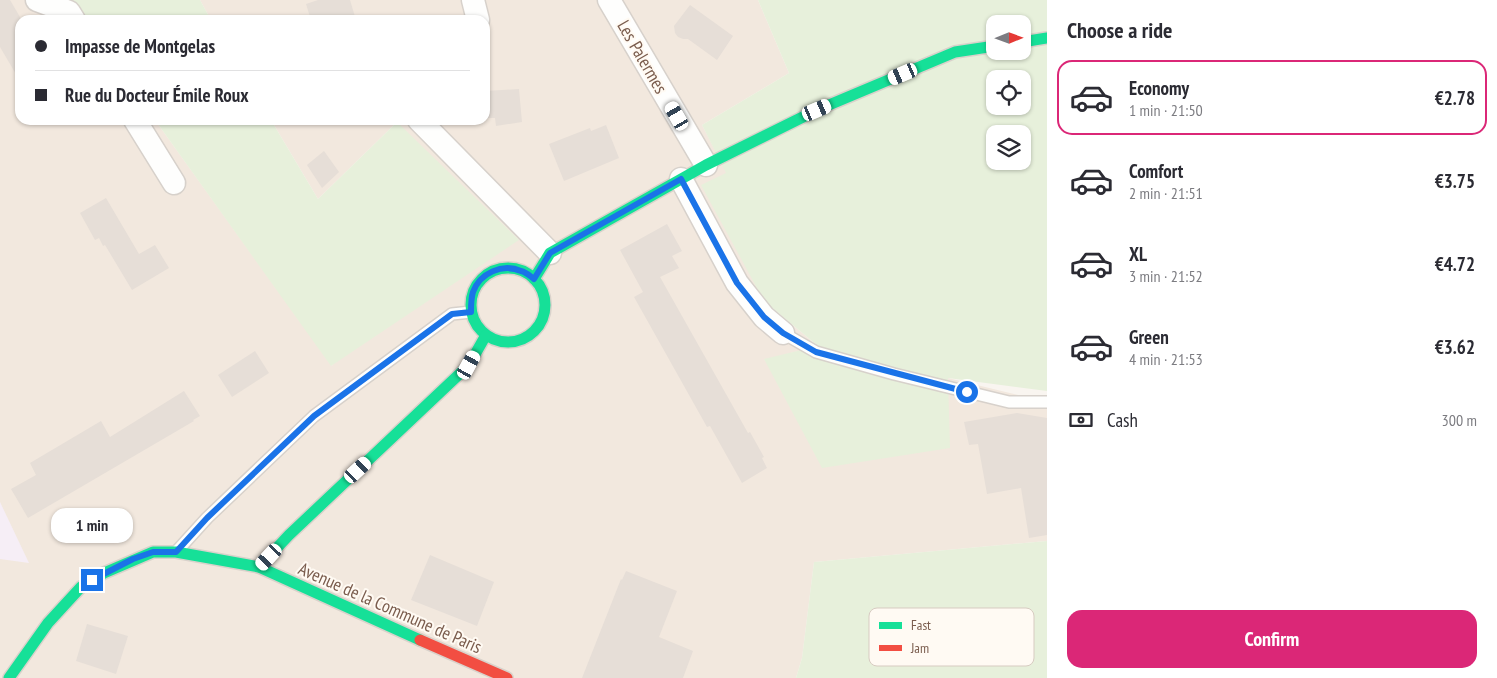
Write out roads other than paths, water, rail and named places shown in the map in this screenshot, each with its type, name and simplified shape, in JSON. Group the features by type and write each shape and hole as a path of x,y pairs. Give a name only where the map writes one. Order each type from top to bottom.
{"street":[{"path":"37,0 69,12 71,15"},
{"path":"473,0 477,15"},
{"name":"Les Palermes","path":"610,0 706,166"},
{"path":"1031,41 1047,38"},
{"path":"534,279 550,253 706,166 817,110 955,52 986,47"},
{"path":"138,125 174,183"},
{"path":"424,125 550,253"},
{"path":"681,179 737,283 764,317 783,333"},
{"path":"510,268 522,271 534,279 542,290 545,305 543,317 534,332 523,339 510,342 497,341 486,335 475,324 471,312 472,294 485,275 497,270 510,268"},
{"path":"259,567 289,535 469,365 486,335"},
{"name":"Avenue de la Commune de Paris","path":"8,678 48,622 81,587 104,573 153,552 176,552 259,567 473,672 507,678"}],"lane":[{"path":"176,552 207,518 314,416 452,314 471,312"},
{"path":"783,333 816,352 894,374 1009,402 1047,402"}]}
